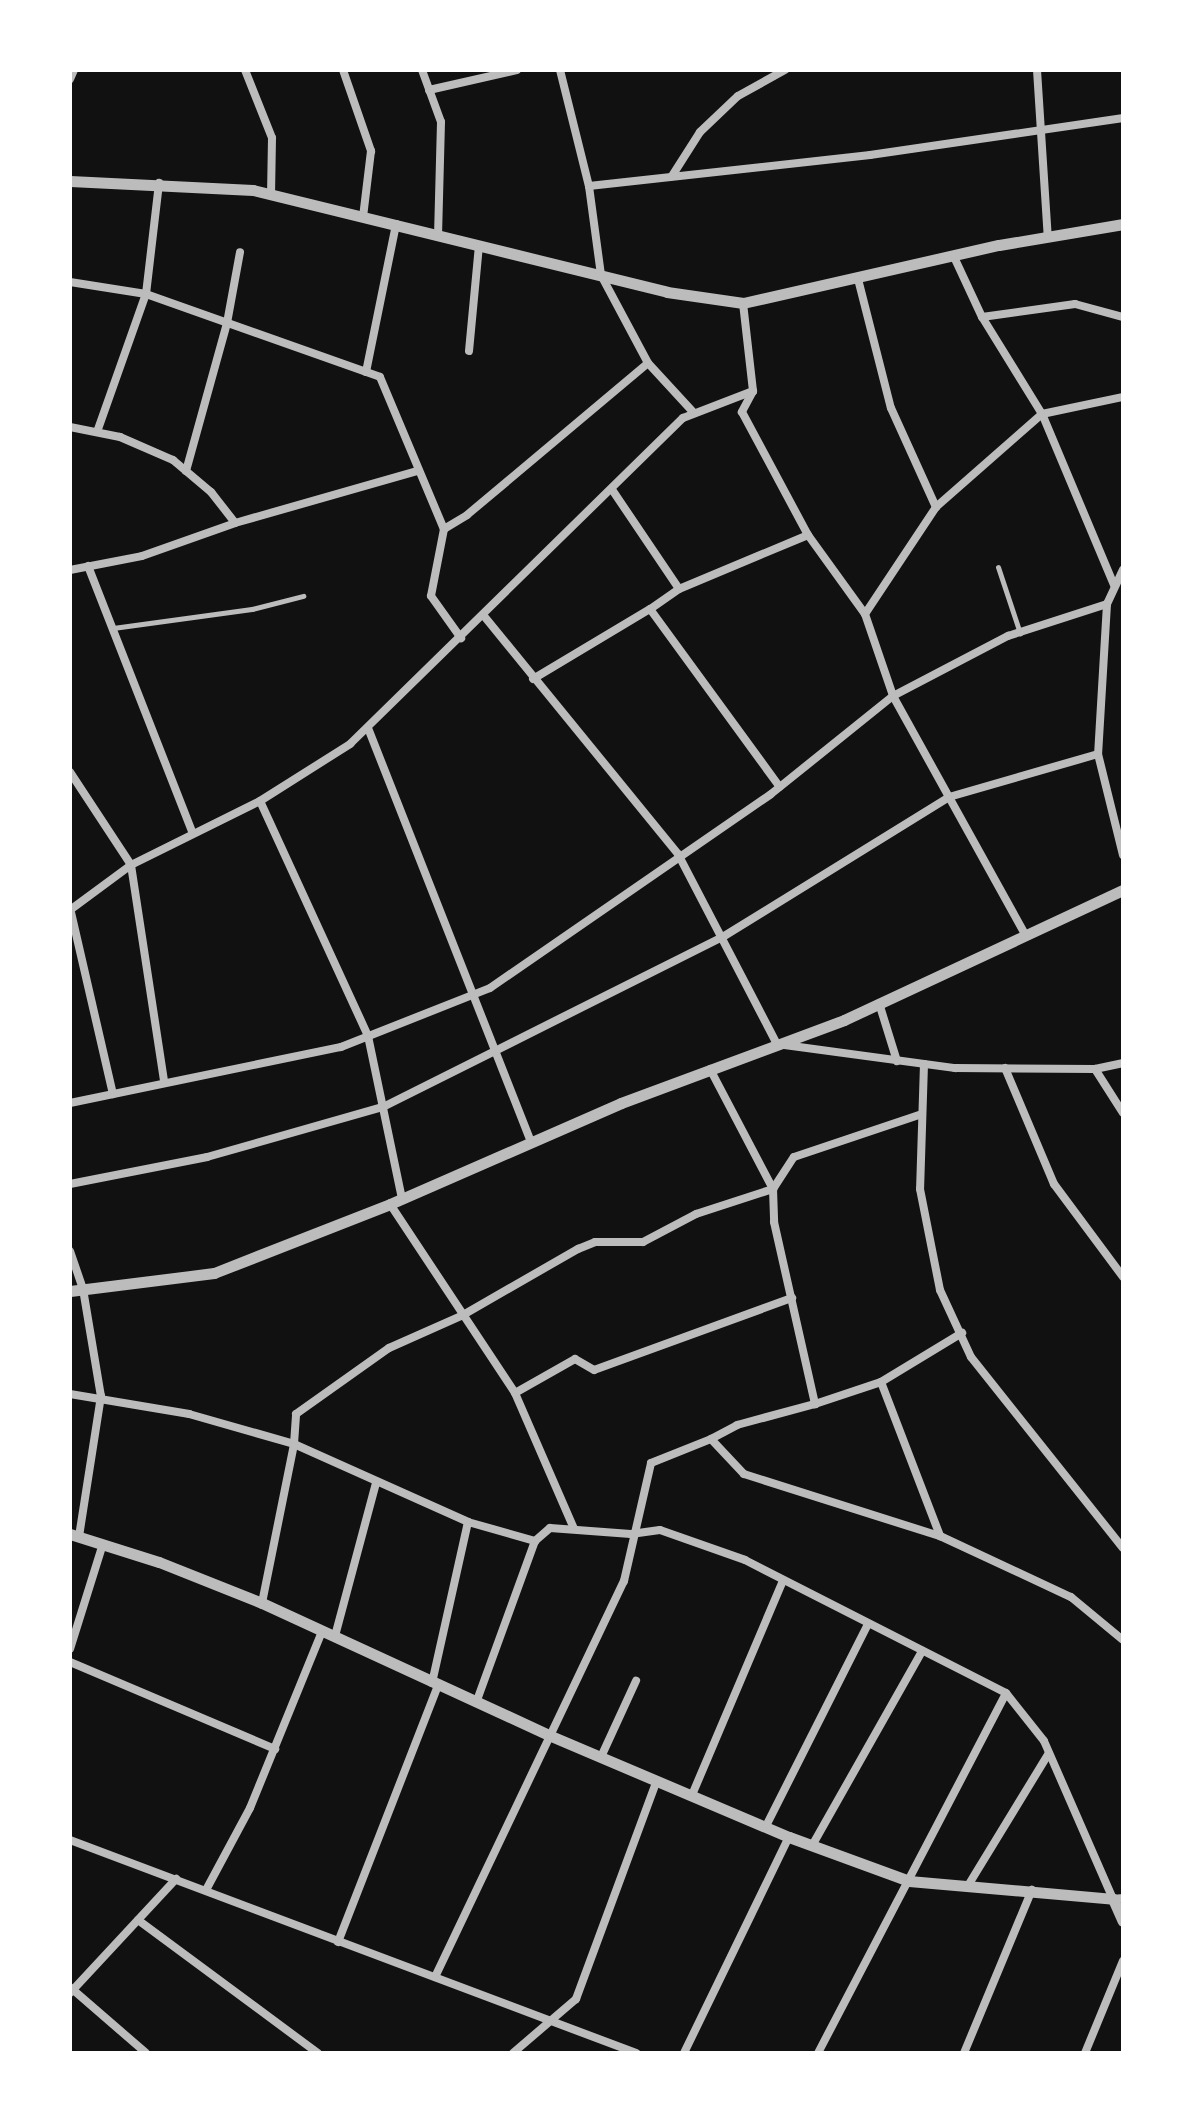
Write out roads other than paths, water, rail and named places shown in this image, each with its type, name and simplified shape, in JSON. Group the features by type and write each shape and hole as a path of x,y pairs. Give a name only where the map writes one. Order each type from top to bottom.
{"street":[{"path":"70,79 74,70"},
{"path":"245,70 272,138 271,195"},
{"path":"343,70 371,151 363,217"},
{"path":"422,70 441,122 438,235"},
{"path":"429,90 517,70"},
{"path":"560,70 589,186 601,275 648,363 694,413"},
{"path":"672,176 700,132 738,96 785,70"},
{"path":"1037,70 1048,238"},
{"path":"589,186 1043,131 1123,118"},
{"path":"70,181 159,183 271,195 601,275 743,303 1123,224"},
{"path":"97,432 146,294 159,183"},
{"path":"366,372 396,224"},
{"path":"469,351 479,245"},
{"path":"186,471 227,323 240,252"},
{"path":"954,257 982,317 1042,414 1114,585"},
{"path":"858,279 891,408 936,507"},
{"path":"70,282 146,294 380,377 444,529 431,596 461,638"},
{"path":"743,303 753,391 742,412 808,535 865,614 893,696 1026,936"},
{"path":"982,317 1075,304 1123,317"},
{"path":"444,529 467,515 534,455 648,363"},
{"path":"113,1094 70,909 131,865 192,831 260,801 368,728 613,491 683,418 753,391"},
{"path":"865,614 936,507 1042,414 1123,397"},
{"path":"70,427 97,432 173,460 211,492 235,523"},
{"path":"70,570 142,556 235,523 417,471"},
{"path":"613,491 679,589"},
{"path":"533,679 679,589 808,535"},
{"path":"88,566 192,831"},
{"path":"1123,569 1107,604 1098,754 1123,855"},
{"path":"70,1103 164,1080 341,1047 475,991 490,988 678,854 780,787 893,696 1020,633 1107,604"},
{"path":"650,609 780,787"},
{"path":"484,616 678,854 777,1044"},
{"path":"368,728 475,991 491,1050 530,1140"},
{"path":"70,1184 207,1157 383,1107 491,1050 721,938 949,797 1098,754"},
{"path":"70,772 131,865 164,1080"},
{"path":"260,801 368,1036 383,1107 396,1202 463,1315 515,1393 574,1529"},
{"path":"70,1291 214,1273 396,1202 530,1140 879,1003 1123,890"},
{"path":"879,1003 897,1061"},
{"path":"777,1044 924,1064 1095,1069 1123,1063"},
{"path":"924,1064 920,1189 940,1290 971,1357 1123,1548"},
{"path":"1005,1068 1054,1184 1123,1277"},
{"path":"710,1069 773,1189 774,1222 815,1404"},
{"path":"1095,1069 1123,1113"},
{"path":"262,1603 294,1444 296,1414 389,1348 463,1315 586,1245 643,1242 696,1214 773,1189 794,1157 922,1114"},
{"path":"70,1251 83,1289 101,1396 74,1536 262,1603 551,1736 789,1837 909,1881 1118,1899"},
{"path":"515,1393 575,1359 594,1370 792,1298"},
{"path":"435,1977 624,1581 631,1534 651,1463 737,1425 881,1382 962,1333"},
{"path":"881,1382 940,1536"},
{"path":"70,1394 101,1396 189,1414 294,1444 468,1522 535,1541"},
{"path":"711,1439 744,1474 940,1536 1071,1597 1123,1640"},
{"path":"335,1636 376,1483"},
{"path":"338,1942 435,1685 468,1522"},
{"path":"476,1703 535,1541 550,1528 631,1534 660,1530 745,1560 1006,1693 1049,1753 1118,1899 1123,1921"},
{"path":"70,1649 103,1544"},
{"path":"692,1795 783,1581"},
{"path":"766,1826 868,1624"},
{"path":"206,1890 275,1749 322,1632"},
{"path":"813,1844 922,1651"},
{"path":"70,1662 275,1749"},
{"path":"601,1757 636,1681"},
{"path":"818,2053 1006,1693"},
{"path":"969,1884 1049,1753"},
{"path":"513,2053 576,1999 657,1780"},
{"path":"684,2053 789,1837"},
{"path":"70,1840 636,2053"},
{"path":"146,2053 71,1990 176,1879"},
{"path":"964,2053 1032,1890"},
{"path":"138,1920 318,2053"},
{"path":"1085,2053 1123,1961"}],"lane":[{"path":"998,567 1020,633"},
{"path":"112,628 252,609 303,596"}]}
